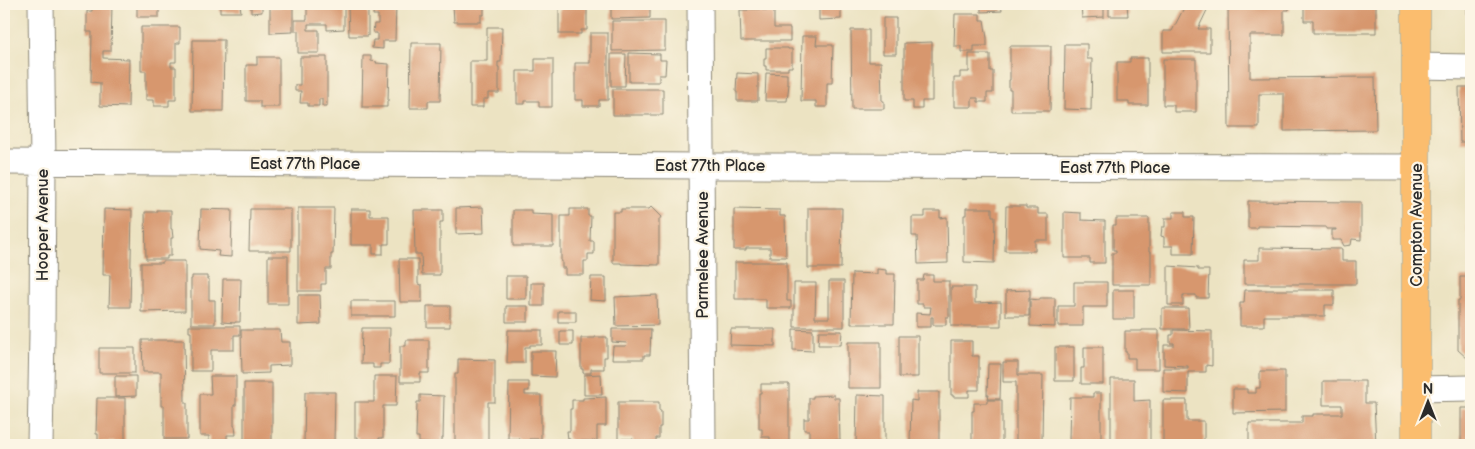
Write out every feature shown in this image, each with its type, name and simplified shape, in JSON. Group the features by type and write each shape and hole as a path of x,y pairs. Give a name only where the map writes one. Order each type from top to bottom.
{"main road":[{"name":"Compton Avenue","path":"1416,4 1416,445"}],"street":[{"name":"Hooper Avenue","path":"40,4 43,162 40,445"},
{"name":"Parmelee Avenue","path":"700,4 703,445"},
{"path":"1416,66 1471,66"},
{"name":"East 77th Place","path":"4,162 701,166 1416,167"},
{"path":"1416,388 1471,388"}],"building":[{"path":"92,4 112,4 111,51 103,51 103,58 129,59 128,107 100,106 100,83 91,82 92,32 87,32 87,11 92,11"},
{"path":"137,4 159,4 159,17 137,17"},
{"path":"199,4 240,4 241,12 220,12 220,6 199,7"},
{"path":"251,4 262,4 262,12 251,13"},
{"path":"344,4 344,29 327,30 327,24 308,24 308,30 319,30 319,53 298,53 298,31 295,31 295,20 307,20 307,5"},
{"path":"348,4 368,4 368,36 349,36"},
{"path":"374,4 396,4 395,41 383,41 383,49 372,48 373,40 377,40 377,33 373,33 374,24 378,24 378,15 373,15"},
{"path":"453,4 484,4 484,15 481,15 481,22 454,22"},
{"path":"559,4 587,4 587,30 581,30 581,34 559,34"},
{"path":"611,4 650,4 650,18 611,19"},
{"path":"769,4 790,4 790,7 769,8"},
{"path":"819,4 841,4 841,19 819,20"},
{"path":"981,4 1001,4 1002,11 981,12"},
{"path":"1081,4 1104,4 1104,17 1082,18"},
{"path":"1109,4 1127,4 1128,16 1109,16"},
{"path":"1186,4 1204,4 1209,6 1198,29 1210,29 1210,52 1163,52 1163,31 1172,31"},
{"path":"1228,4 1289,4 1289,10 1284,10 1284,35 1250,35 1250,78 1375,77 1376,130 1284,131 1284,94 1259,94 1259,128 1229,128"},
{"path":"1304,4 1376,4 1376,33 1313,33 1313,21 1304,21"},
{"path":"1467,4 1471,4 1471,34 1467,34"},
{"path":"270,7 293,7 293,32 270,33"},
{"path":"740,10 774,10 774,28 790,28 790,41 741,41"},
{"path":"955,14 980,14 980,20 984,20 987,46 974,46 974,52 961,52 961,46 954,46"},
{"path":"883,18 896,18 896,54 883,54"},
{"path":"612,21 665,21 665,50 612,51"},
{"path":"141,27 180,27 180,43 176,43 176,62 171,62 171,67 176,67 176,100 169,100 169,106 154,106 154,100 146,100 146,71 141,71"},
{"path":"487,27 502,27 501,62 498,62 499,93 488,93 488,99 483,99 483,107 470,107 470,61 487,61"},
{"path":"851,30 869,30 869,62 881,62 884,109 852,109"},
{"path":"590,33 608,33 608,100 599,100 599,106 583,106 583,100 575,100 575,63 590,63"},
{"path":"802,36 817,36 816,45 833,45 832,83 827,83 827,107 816,107 816,101 801,101"},
{"path":"193,40 224,40 223,111 192,111"},
{"path":"932,42 932,101 922,101 922,109 913,109 913,101 904,101 904,43"},
{"path":"411,43 441,43 440,101 428,101 428,108 410,108"},
{"path":"1065,44 1087,44 1087,59 1092,59 1091,110 1064,109"},
{"path":"1010,46 1051,46 1050,111 1011,111 1011,90 1009,90"},
{"path":"766,48 792,49 792,67 788,67 788,70 766,70 764,58 766,58"},
{"path":"629,53 660,54 660,60 666,60 665,75 659,75 659,82 629,82"},
{"path":"611,54 626,54 625,86 611,86"},
{"path":"969,54 990,54 990,71 993,71 993,93 987,93 987,102 978,102 978,98 972,98 972,107 954,107 954,78 960,78 960,72 969,72"},
{"path":"363,56 371,56 371,61 376,63 389,64 387,107 362,107"},
{"path":"257,57 279,57 279,107 260,107 260,101 246,101 246,65 257,65"},
{"path":"300,57 327,57 327,106 322,106 322,99 319,99 319,106 308,106 308,103 300,103 301,91 295,91 295,85 300,85"},
{"path":"1130,58 1148,58 1148,105 1129,105 1129,101 1117,101 1117,62 1130,62"},
{"path":"535,59 553,59 552,107 539,107 539,101 525,101 525,104 517,104 517,71 535,71"},
{"path":"1163,59 1196,59 1196,112 1174,112 1174,105 1163,105"},
{"path":"737,73 758,74 758,101 737,101"},
{"path":"766,73 787,74 787,84 789,84 787,101 765,101"},
{"path":"1459,87 1471,87 1471,142 1460,142"},
{"path":"613,89 663,89 663,115 613,115"},
{"path":"1248,201 1361,202 1361,240 1352,239 1351,245 1344,246 1341,240 1332,240 1332,230 1336,229 1326,229 1326,227 1257,226 1257,228 1248,228"},
{"path":"1006,206 1038,208 1038,214 1048,214 1048,240 1035,240 1035,251 1005,251"},
{"path":"483,207 484,233 456,234 456,208"},
{"path":"651,207 661,217 659,220 659,265 613,263 613,212 621,212 621,209 649,209"},
{"path":"298,208 334,208 331,269 326,269 326,284 321,284 321,291 298,291"},
{"path":"808,208 842,208 841,268 808,268"},
{"path":"966,208 992,208 992,216 995,216 994,263 964,262 964,215 966,215"},
{"path":"104,209 132,210 130,307 109,307 110,275 103,275"},
{"path":"201,209 232,210 231,257 218,256 219,251 200,249"},
{"path":"250,209 291,209 291,251 249,251"},
{"path":"351,209 370,209 370,216 389,216 389,244 383,244 383,254 373,254 373,245 351,245"},
{"path":"570,209 588,209 588,216 591,216 590,241 594,241 594,254 588,254 588,261 584,261 584,275 565,275 565,268 562,268 561,216 570,216"},
{"path":"734,209 780,210 780,216 785,216 786,257 770,257 770,248 734,250"},
{"path":"157,210 171,210 173,238 171,238 171,256 167,256 167,259 146,259 145,212 157,212"},
{"path":"414,210 443,210 443,222 440,222 440,275 422,275 421,254 415,254"},
{"path":"513,210 531,210 531,214 553,215 553,246 513,246"},
{"path":"925,211 940,211 940,218 947,217 948,263 918,264 917,236 912,236 912,217 925,217"},
{"path":"1064,212 1081,213 1081,220 1105,221 1105,263 1090,263 1090,258 1064,258"},
{"path":"1173,212 1185,212 1185,217 1194,217 1193,254 1173,254 1173,246 1164,246 1164,237 1161,236 1162,227 1165,227 1165,218 1173,218"},
{"path":"1467,212 1471,212 1471,233 1467,233"},
{"path":"1116,218 1149,218 1151,285 1112,285 1112,253 1116,253 1116,250 1113,250 1113,225 1116,225"},
{"path":"1259,248 1342,249 1342,261 1356,261 1356,284 1244,284 1244,260 1259,260"},
{"path":"268,256 288,256 288,304 268,304"},
{"path":"399,259 418,259 418,284 422,285 422,302 400,302"},
{"path":"162,261 185,261 185,311 141,312 141,263 162,263"},
{"path":"735,262 787,262 787,301 791,301 791,308 766,308 766,299 735,299"},
{"path":"1168,266 1209,270 1208,298 1196,298 1196,295 1183,295 1183,305 1168,305"},
{"path":"877,269 886,270 886,274 895,274 894,324 851,324 852,273 877,274"},
{"path":"924,275 933,275 933,281 949,281 949,317 946,317 946,325 933,325 933,317 931,317 931,327 916,327 916,313 930,314 931,307 923,307 923,304 917,304 917,280 923,280"},
{"path":"192,276 207,276 207,279 209,279 209,300 215,300 215,324 191,324"},
{"path":"506,276 526,276 526,299 506,299"},
{"path":"591,277 606,277 606,301 590,300"},
{"path":"1460,277 1471,277 1471,358 1467,358 1458,350"},
{"path":"223,279 241,279 240,322 222,322"},
{"path":"829,281 844,281 844,327 794,327 794,283 816,283 815,318 829,318"},
{"path":"1074,282 1107,282 1107,307 1083,307 1083,326 1058,326 1058,306 1074,306"},
{"path":"531,283 544,283 544,306 531,306"},
{"path":"951,287 975,287 975,303 1001,302 1001,326 951,326"},
{"path":"1030,290 1029,316 1006,316 1006,291"},
{"path":"1113,290 1134,290 1134,319 1113,319"},
{"path":"1245,290 1334,290 1334,305 1325,305 1325,316 1264,316 1264,326 1240,326 1240,303 1244,303"},
{"path":"298,295 320,295 321,324 298,325"},
{"path":"657,295 658,325 616,326 615,297"},
{"path":"1040,298 1055,298 1055,327 1030,326 1030,299 1040,300"},
{"path":"351,301 395,301 395,316 351,316"},
{"path":"427,306 450,306 450,327 427,327"},
{"path":"506,306 528,306 528,322 506,322"},
{"path":"1162,308 1188,308 1189,329 1162,329"},
{"path":"558,311 576,311 576,322 558,322"},
{"path":"189,326 240,326 240,335 234,335 234,350 211,350 211,371 191,371 191,332 189,332"},
{"path":"362,328 390,328 389,364 380,364 380,368 373,368 373,364 361,364"},
{"path":"612,329 651,329 650,355 644,355 644,359 612,359 613,346 626,346 627,343 612,342"},
{"path":"731,329 775,329 775,346 730,345"},
{"path":"793,329 813,330 813,351 793,350"},
{"path":"241,330 280,330 281,342 290,342 290,365 269,366 269,373 242,374"},
{"path":"508,330 542,330 542,345 525,347 525,363 507,363"},
{"path":"1159,330 1159,369 1135,369 1135,358 1127,358 1127,352 1125,352 1125,331"},
{"path":"1173,330 1212,331 1212,366 1206,365 1206,372 1188,372 1188,393 1163,392 1163,368 1188,368 1188,366 1164,365 1164,345 1174,345 1174,343 1170,343 1170,335 1173,335"},
{"path":"560,331 573,331 573,345 560,345"},
{"path":"819,331 842,331 841,345 818,345"},
{"path":"899,336 918,336 918,377 899,377"},
{"path":"607,337 607,357 604,357 604,369 591,369 591,373 583,373 583,369 581,369 581,338"},
{"path":"142,340 184,340 187,439 164,439 164,406 161,406 161,372 143,372"},
{"path":"406,340 429,340 429,373 420,373 420,382 400,382 400,346 406,346"},
{"path":"951,341 972,341 972,356 979,356 979,390 969,390 969,397 953,397 951,395"},
{"path":"848,342 881,342 881,388 848,388"},
{"path":"1055,347 1074,347 1074,381 1055,381"},
{"path":"1084,347 1103,347 1103,384 1081,384 1081,368 1084,368"},
{"path":"99,348 135,348 135,373 99,373"},
{"path":"531,351 556,351 555,377 531,376"},
{"path":"458,359 495,360 495,402 488,402 488,445 455,445 455,374 458,374"},
{"path":"1003,362 1018,362 1018,375 1043,375 1042,443 1016,445 1016,382 1003,382"},
{"path":"988,364 1001,364 1000,399 988,399"},
{"path":"1260,371 1285,371 1285,412 1233,413 1233,389 1247,389 1247,393 1256,393 1256,388 1260,388"},
{"path":"601,374 602,395 584,395 584,375"},
{"path":"115,376 136,376 136,396 115,397"},
{"path":"210,376 236,376 234,426 236,435 227,435 227,443 209,443 209,436 200,436 200,394 211,394"},
{"path":"374,376 397,376 396,406 383,406 383,438 379,438 379,443 358,442 358,437 355,437 355,402 374,402"},
{"path":"1111,379 1134,379 1134,401 1150,400 1150,445 1111,444"},
{"path":"1323,381 1365,381 1365,403 1374,403 1376,445 1249,445 1249,423 1302,423 1302,416 1342,414 1342,405 1323,405"},
{"path":"509,382 529,382 529,391 525,391 525,395 541,395 541,439 529,439 529,444 520,444 520,439 508,439"},
{"path":"244,383 272,383 272,445 244,445"},
{"path":"761,384 789,384 789,445 770,445 770,437 762,437 762,429 759,429 759,393 761,393"},
{"path":"305,392 335,392 334,444 304,443"},
{"path":"917,392 939,392 939,445 910,445 911,400 917,401"},
{"path":"1093,393 1101,393 1101,445 1075,445 1069,439 1070,397 1093,397"},
{"path":"420,395 444,396 442,444 419,443 419,437 416,437 417,402 420,402"},
{"path":"834,395 834,398 839,398 840,440 832,440 832,445 816,445 816,440 809,440 809,430 804,430 804,419 809,419 809,398 813,398 813,396"},
{"path":"857,395 885,396 885,445 856,445"},
{"path":"606,397 606,426 597,426 597,441 570,441 567,431 570,431 572,400"},
{"path":"97,398 125,398 125,442 98,442 98,434 96,434"},
{"path":"987,400 1002,400 1002,445 972,444 972,411 974,411 974,403 987,403"},
{"path":"1163,400 1187,400 1187,421 1204,421 1204,445 1163,445"},
{"path":"618,402 659,402 661,427 659,427 659,438 656,438 656,444 633,444 633,439 618,439"},
{"path":"1461,408 1471,408 1471,445 1461,445"}]}
